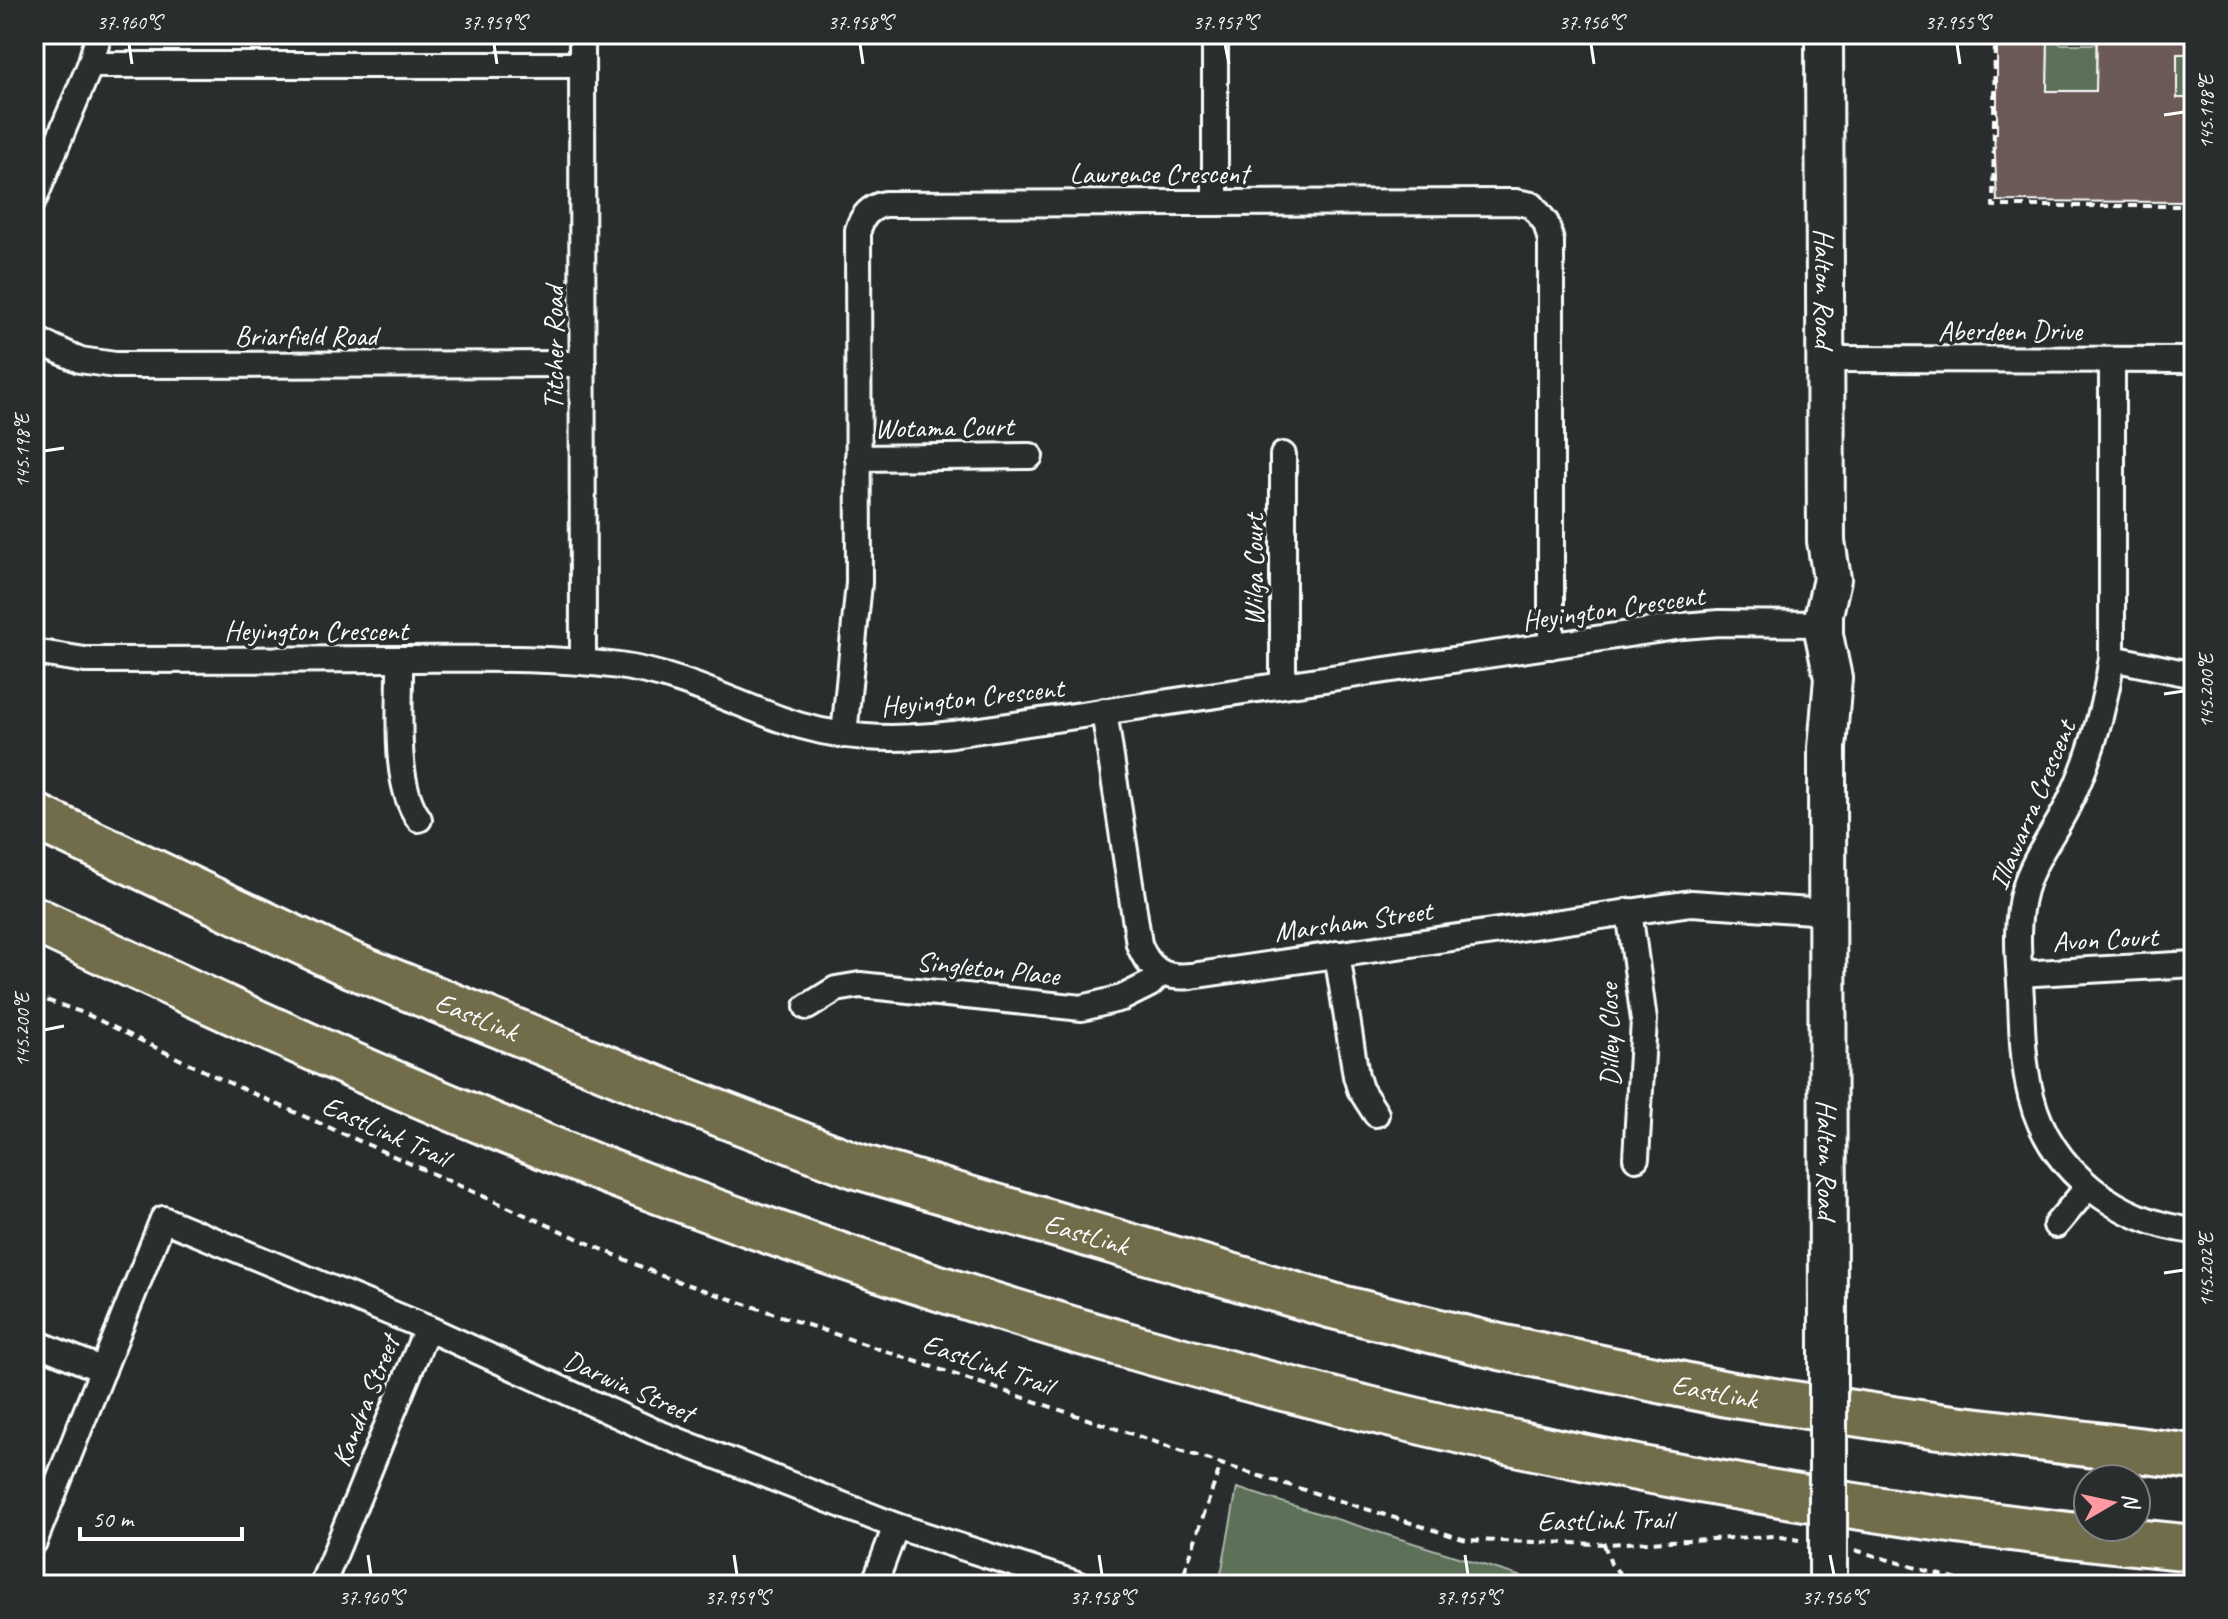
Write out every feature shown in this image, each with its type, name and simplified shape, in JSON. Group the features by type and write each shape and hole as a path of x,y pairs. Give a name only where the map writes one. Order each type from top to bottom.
{"highway":[{"name":"EastLink","path":"34,816 349,964 687,1101 857,1166 1333,1306 1500,1347 1727,1394 1939,1426 2194,1457"},
{"path":"34,919 398,1087 568,1156 791,1239 1087,1333 1304,1393 1519,1443 1687,1477 1986,1524 2194,1548"}],"main road":[{"name":"Halton Road","path":"1824,34 1826,541 1832,579 1816,624 1833,678 1827,733 1828,1558"}],"street":[{"path":"34,199 90,65 99,34"},
{"name":"Titcher Road","path":"582,34 583,662"},
{"path":"1215,34 1215,203"},
{"path":"90,65 582,65"},
{"name":"Lawrence Crescent","path":"844,735 859,583 858,240 860,223 870,210 885,204 1516,202 1537,208 1546,223 1551,241 1551,646"},
{"name":"Briarfield Road","path":"34,339 80,360 115,365 583,364"},
{"name":"Aberdeen Drive","path":"1825,359 2194,360"},
{"name":"Illawarra Crescent","path":"2112,360 2112,658 2106,695 2090,752 2066,808 2039,854 2025,887 2017,926 2024,1056 2031,1098 2054,1146 2088,1187 2137,1217 2194,1231"},
{"name":"Wilga Court","path":"1283,455 1283,685"},
{"name":"Wotama Court","path":"858,458 1030,456"},
{"name":"Heyington Crescent","path":"34,668 85,660 583,662 648,670 677,678 780,719 844,735 869,738 929,737 1702,624 1816,624"},
{"name":"Heyington Crescent","path":"34,652 85,660"},
{"path":"2112,658 2194,675"},
{"path":"400,659 402,777 406,798 419,819"},
{"path":"1104,711 1139,944 1144,957 1160,974"},
{"name":"Marsham Street","path":"1160,974 1191,976 1691,903 1827,912"},
{"name":"Dilley Close","path":"1629,911 1644,1020 1636,1158"},
{"path":"1337,954 1356,1076 1360,1089 1376,1114"},
{"name":"Avon Court","path":"2020,974 2194,964"},
{"name":"Singleton Place","path":"807,1007 836,989 860,985 1082,1008 1122,998 1150,984 1160,974"},
{"path":"2056,1225 2088,1187"},
{"name":"Darwin Street","path":"103,1370 163,1219 427,1328 653,1431 896,1526 1080,1585"},
{"name":"Kandra Street","path":"328,1583 427,1328"},
{"path":"34,1342 103,1370 34,1542"},
{"path":"874,1585 896,1526"}],"path":[{"path":"1995,34 1993,206 2194,206"},
{"name":"EastLink Trail","path":"34,996 84,1013 225,1081 662,1276 1221,1464 1466,1540 1604,1544 1775,1536 1828,1558 1975,1585"},
{"path":"34,1006 43,999"},
{"path":"1180,1585 1221,1464"},
{"path":"1604,1544 1611,1564 1630,1585"}],"green space":[{"path":"2048,34 2059,34 2060,44 2096,44 2096,73 2106,74 2112,91 2072,98 2031,87 2047,87"},
{"path":"2177,53 2194,54 2194,155 2192,98 2172,98 2177,83"},
{"path":"1237,1488 1548,1585 1219,1585"}],"building":[{"path":"1997,34 2048,34 2047,91 2096,91 2097,34 2194,34 2194,54 2177,54 2177,98 2192,98 2194,202 1997,201 1994,133 1997,133"}]}
